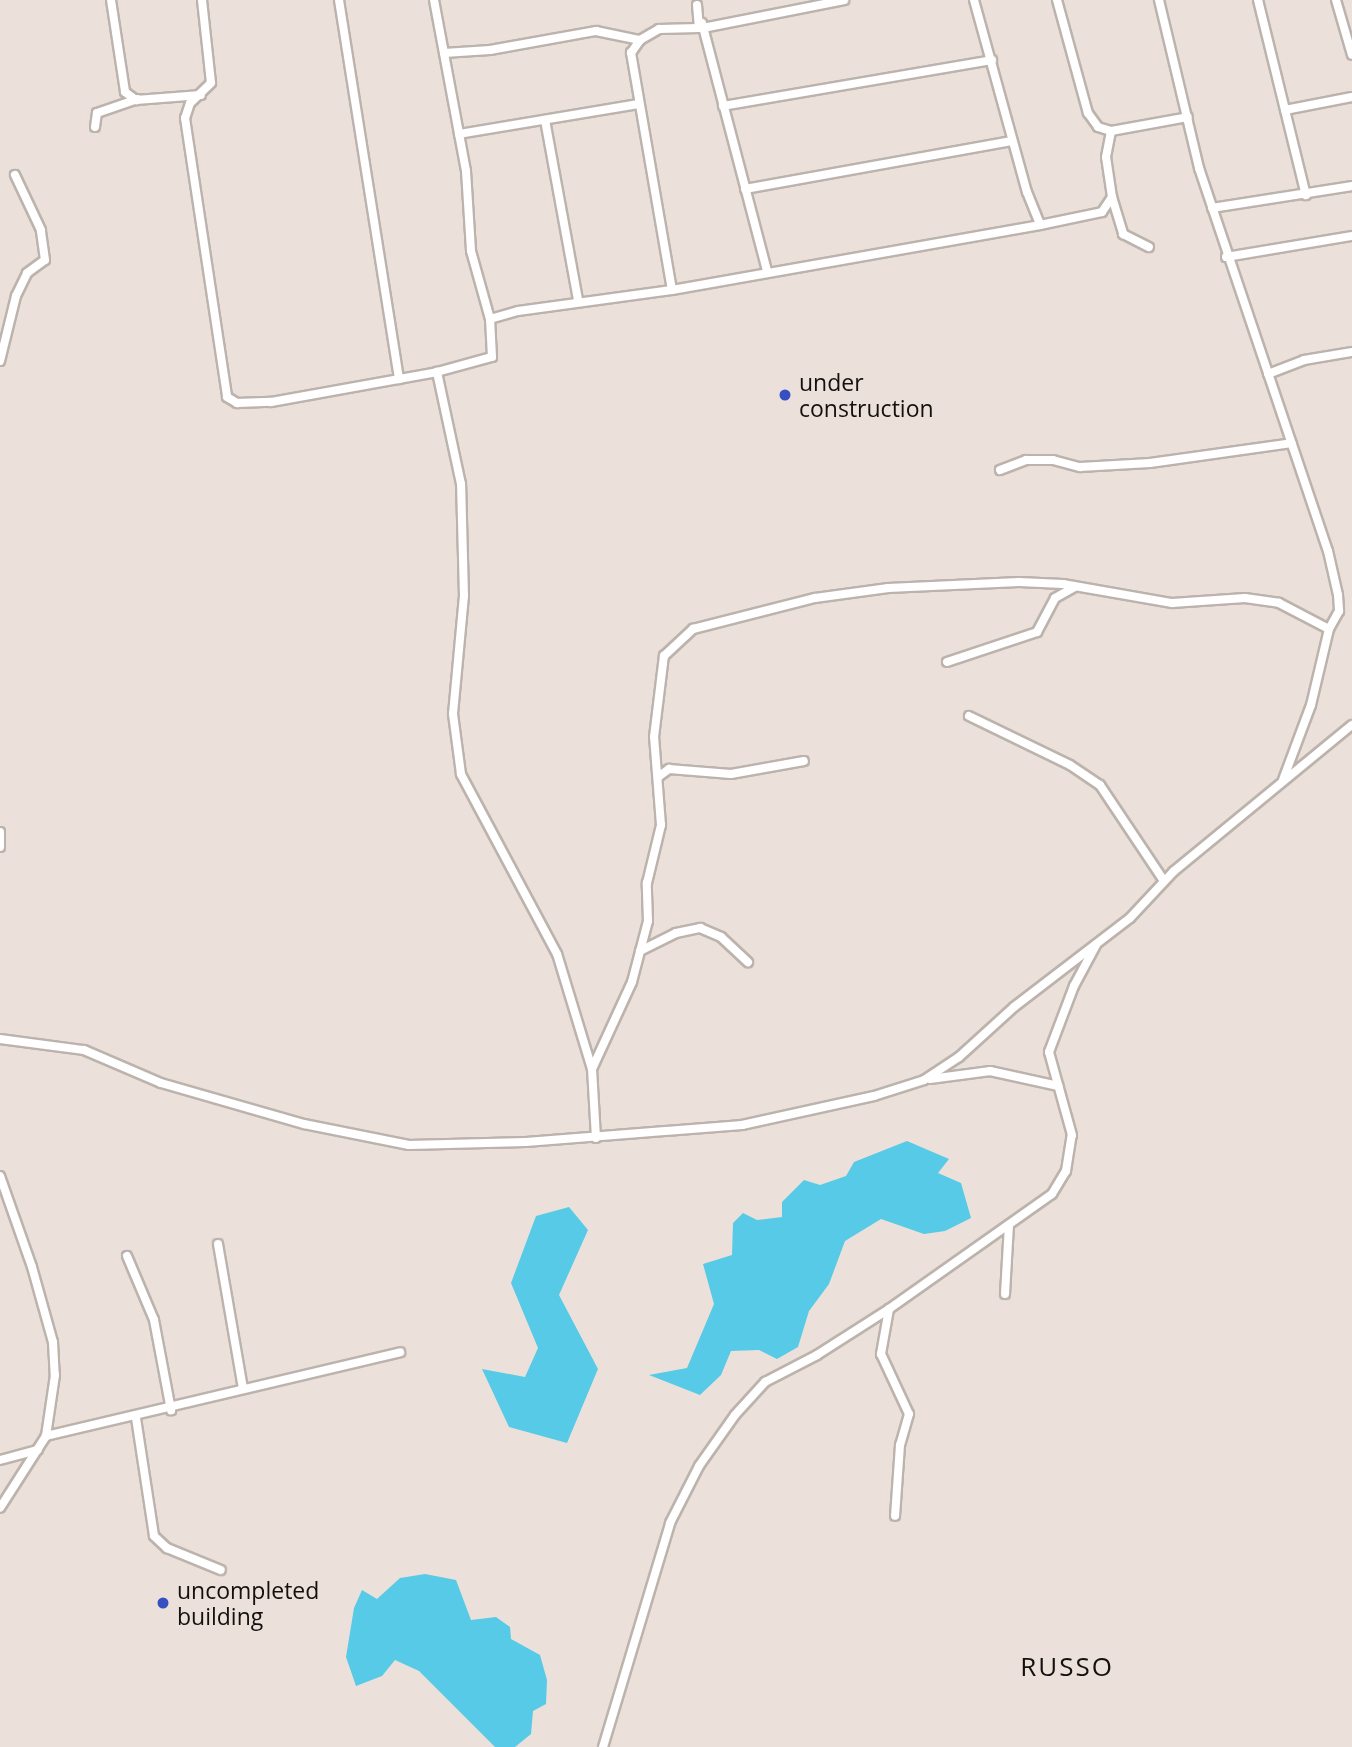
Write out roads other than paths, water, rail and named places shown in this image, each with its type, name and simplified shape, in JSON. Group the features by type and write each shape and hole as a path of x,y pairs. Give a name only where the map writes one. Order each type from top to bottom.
{"street":[{"path":"111,0 125,92 138,99"},
{"path":"202,0 211,83 190,103 185,118 227,397 237,403 271,402 399,379 492,357 490,319 471,251 459,134 434,0"},
{"path":"339,0 399,379"},
{"path":"703,29 844,0"},
{"path":"974,0 1012,141 1040,225"},
{"path":"1057,0 1088,113 1098,127 1111,131 1188,117"},
{"path":"1159,0 1226,257 1328,551 1338,595 1339,611 1329,629 1311,705 1282,783"},
{"path":"1258,0 1306,195"},
{"path":"1336,0 1352,55"},
{"path":"696,3 767,271"},
{"path":"672,290 630,65 631,53 640,40 659,29 699,28 696,3"},
{"path":"444,53 490,50 596,31 640,40"},
{"path":"723,106 992,60"},
{"path":"95,127 97,113 138,99 201,95"},
{"path":"1285,110 1352,97"},
{"path":"459,134 638,104"},
{"path":"545,120 578,300"},
{"path":"1111,131 1106,157 1112,197 1123,234 1149,247"},
{"path":"745,189 1012,141"},
{"path":"0,361 16,296 26,273 45,260 41,230 15,175"},
{"path":"1212,208 1352,186"},
{"path":"490,319 578,300 672,290 767,271 1040,225 1102,212 1112,197"},
{"path":"1226,257 1352,236"},
{"path":"1268,374 1304,360 1352,352"},
{"path":"437,372 461,484 464,596 453,714 461,774 557,954 592,1069 596,1138"},
{"path":"1000,470 1026,460 1053,460 1080,467 1150,463 1292,443"},
{"path":"592,1069 617,1021 648,921 647,883 661,825 654,737 664,656 693,629 815,598 888,589 1018,582 1075,587 1172,603 1214,597 1279,603 1329,629"},
{"path":"947,662 974,650 1030,636 1055,598 1075,587"},
{"path":"969,716 1070,765 1100,785 1164,881"},
{"path":"924,1080 959,1057 1130,918 1164,881 1352,725"},
{"path":"658,777 669,769 731,774 804,761"},
{"path":"0,832 0,847"},
{"path":"640,951 676,933 700,928 721,937 748,962"},
{"path":"604,1747 670,1522 699,1466 765,1382 817,1355 889,1309 1052,1195 1066,1171 1072,1135 1049,1052 1074,986 1097,943"},
{"path":"0,1039 84,1050 161,1083 304,1124 409,1145 596,1138 742,1125 874,1096 924,1080 990,1071 1058,1086"},
{"path":"0,1176 2,1190 53,1342 54,1397 47,1436 0,1508"},
{"path":"1005,1294 1009,1225"},
{"path":"218,1244 243,1389"},
{"path":"127,1256 153,1320 171,1410"},
{"path":"889,1309 881,1354 909,1414 900,1445 895,1516"},
{"path":"47,1436 171,1410 243,1389 400,1352"},
{"path":"136,1418 154,1536 167,1548 221,1570"},
{"path":"0,1460 38,1450"}],"water":[{"path":"907,1141 949,1159 938,1173 961,1183 971,1218 945,1231 924,1234 881,1219 845,1241 829,1284 809,1311 798,1347 777,1359 759,1350 731,1351 721,1375 700,1395 649,1375 687,1368 714,1304 703,1264 732,1255 733,1223 743,1213 757,1220 782,1217 782,1202 804,1180 820,1185 846,1176 854,1162"},
{"path":"569,1207 588,1230 559,1295 598,1369 567,1443 509,1427 482,1369 525,1377 538,1348 511,1283 536,1216"},
{"path":"425,1574 456,1580 471,1620 496,1617 510,1627 511,1639 540,1655 547,1680 546,1704 533,1711 531,1734 515,1747 495,1747 419,1671 395,1660 382,1676 356,1686 346,1657 354,1608 362,1590 377,1599 400,1578"}],"place":[{"name":"under construction","path":"785,395"},
{"name":"uncompleted building","path":"163,1603"}],"district":[{"name":"RUSSO","path":"1067,1667"}]}
